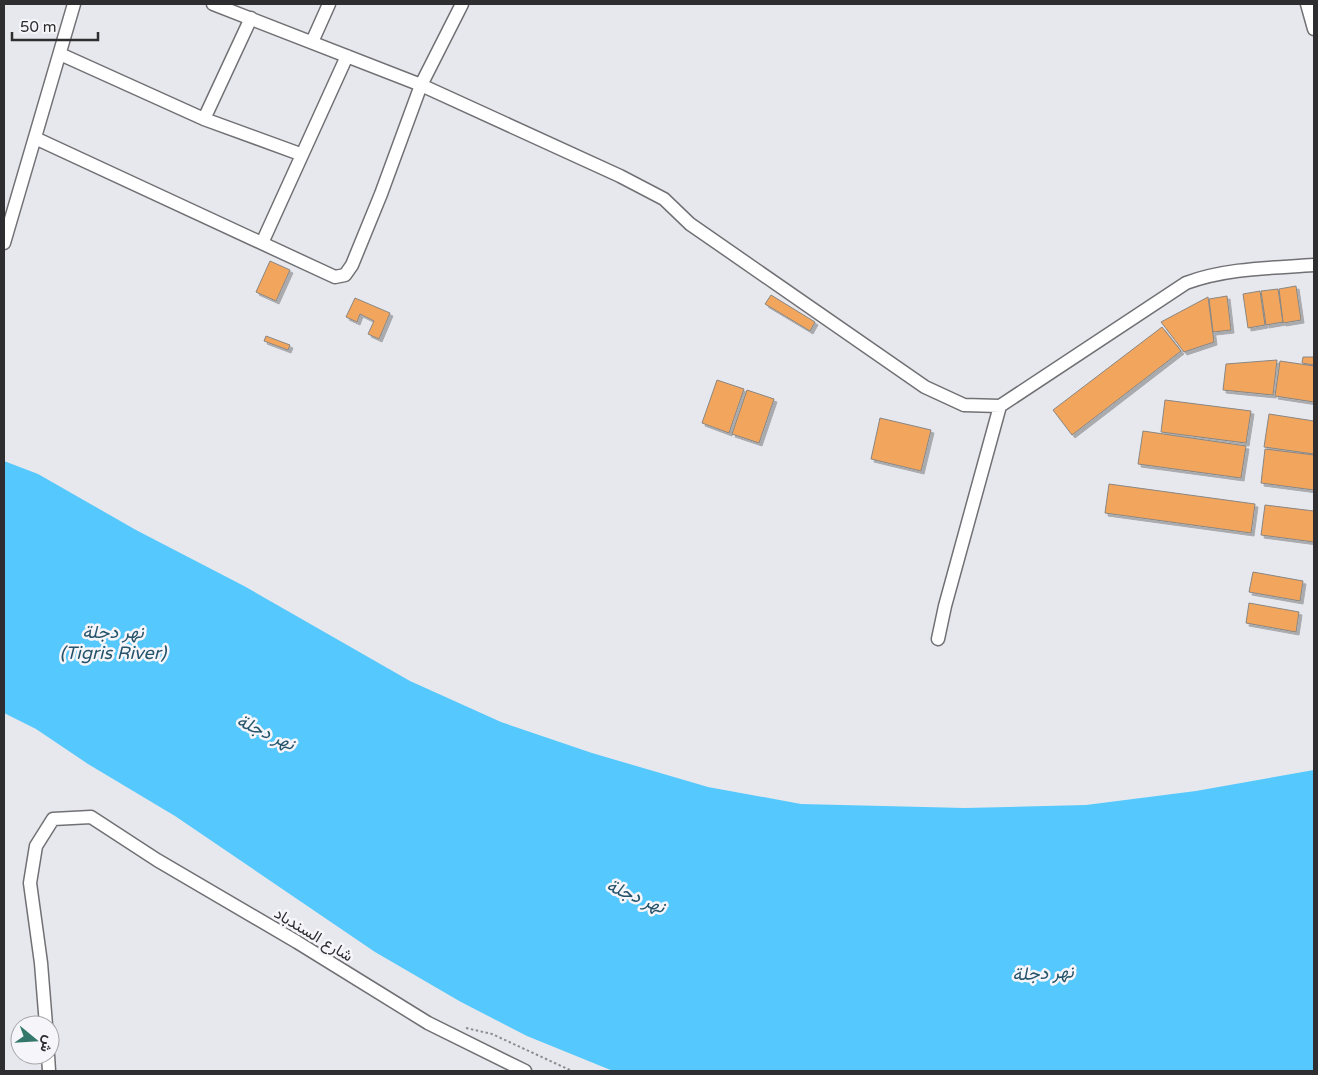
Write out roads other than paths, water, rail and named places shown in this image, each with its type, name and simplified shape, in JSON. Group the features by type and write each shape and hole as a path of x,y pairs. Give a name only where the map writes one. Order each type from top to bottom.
{"street":[{"path":"4,243 74,4"},
{"path":"213,4 421,85 611,172 664,199 690,224 925,388 964,404 1000,406 1186,282 1224,272 1314,264"},
{"path":"312,42 329,4"},
{"path":"35,138 335,277 345,275 352,265 381,194 421,85 462,4"},
{"path":"1307,4 1314,29"},
{"path":"204,119 251,18"},
{"path":"60,54 204,119 300,154"},
{"path":"262,243 300,154 347,56"},
{"path":"938,639 944,606 1000,406"},
{"name":"شارع السندباد","path":"45,1015 41,963 30,883 36,846 53,819 91,817 157,860 297,942 428,1023 525,1071"}],"water":[{"path":"4,461 38,474 136,530 244,586 410,681 501,722 592,753 708,787 801,804 965,808 1086,805 1196,791 1314,770 1314,1071 613,1071 527,1036 461,1002 375,952 175,816 88,764 36,729 4,713"}],"water label":[{"name":"نهر دجلة (Tigris River)","path":"113,642"},
{"name":"نهر دجلة","path":"266,732"},
{"name":"نهر دجلة","path":"636,896"},
{"name":"نهر دجلة","path":"1043,973"}]}
